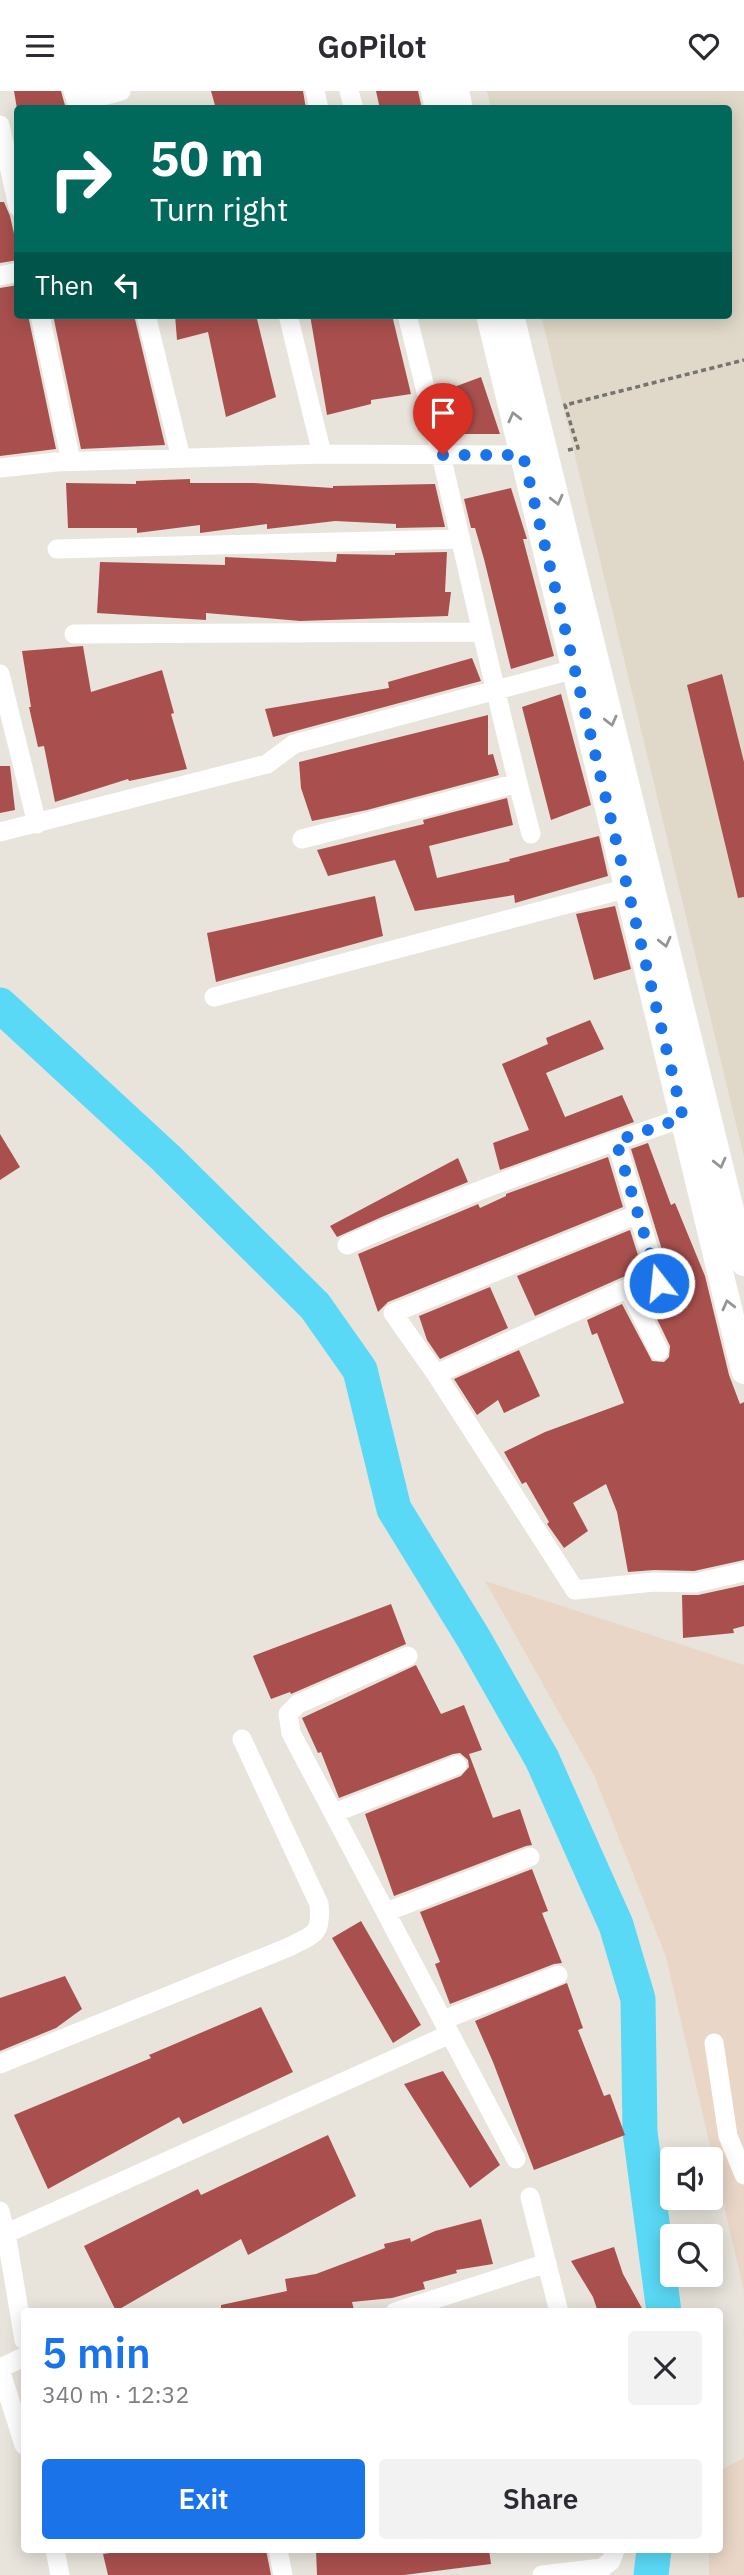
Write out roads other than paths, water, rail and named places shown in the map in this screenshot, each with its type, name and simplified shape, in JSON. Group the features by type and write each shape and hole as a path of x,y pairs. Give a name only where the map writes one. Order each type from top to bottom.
{"street":[{"path":"73,91 77,103 121,91"},
{"path":"0,125 14,189"},
{"path":"41,319 71,461"},
{"path":"147,319 181,458"},
{"path":"289,319 322,454"},
{"path":"408,319 443,455 494,690 531,834"},
{"path":"490,319 744,1371"},
{"path":"512,319 744,1263"},
{"path":"0,468 71,461 322,454 523,455"},
{"path":"57,549 461,539"},
{"path":"74,634 481,632"},
{"path":"0,832 267,764 293,744 575,669"},
{"path":"0,674 37,824"},
{"path":"302,839 518,783"},
{"path":"214,997 628,888"},
{"path":"347,1245 433,1207 683,1118"},
{"path":"436,1374 628,1288 659,1283 616,1141"},
{"path":"638,1214 393,1313 436,1374 575,1590 654,1582 695,1583 744,1572"},
{"path":"628,1288 659,1351"},
{"path":"408,1655 299,1704 288,1714 291,1733 516,2159"},
{"path":"0,2064 289,1947 314,1934 321,1923 319,1904 242,1739"},
{"path":"334,1813 457,1765"},
{"path":"386,1912 530,1857"},
{"path":"4,2242 558,1975"},
{"path":"714,2043 728,2136 744,2175"},
{"path":"530,2197 558,2308"},
{"path":"0,2211 21,2325"},
{"path":"407,2308 547,2263"},
{"path":"21,2358 0,2369 21,2436"},
{"path":"56,2553 60,2575"},
{"path":"279,2553 283,2575"},
{"path":"542,2575 602,2568 611,2561 614,2553"}],"waterway":[{"path":"0,1005 166,1158 315,1306 360,1370 394,1509 474,1639 542,1759 616,1925 638,1999 640,2132 663,2308"},
{"path":"651,2575 654,2553"}]}
